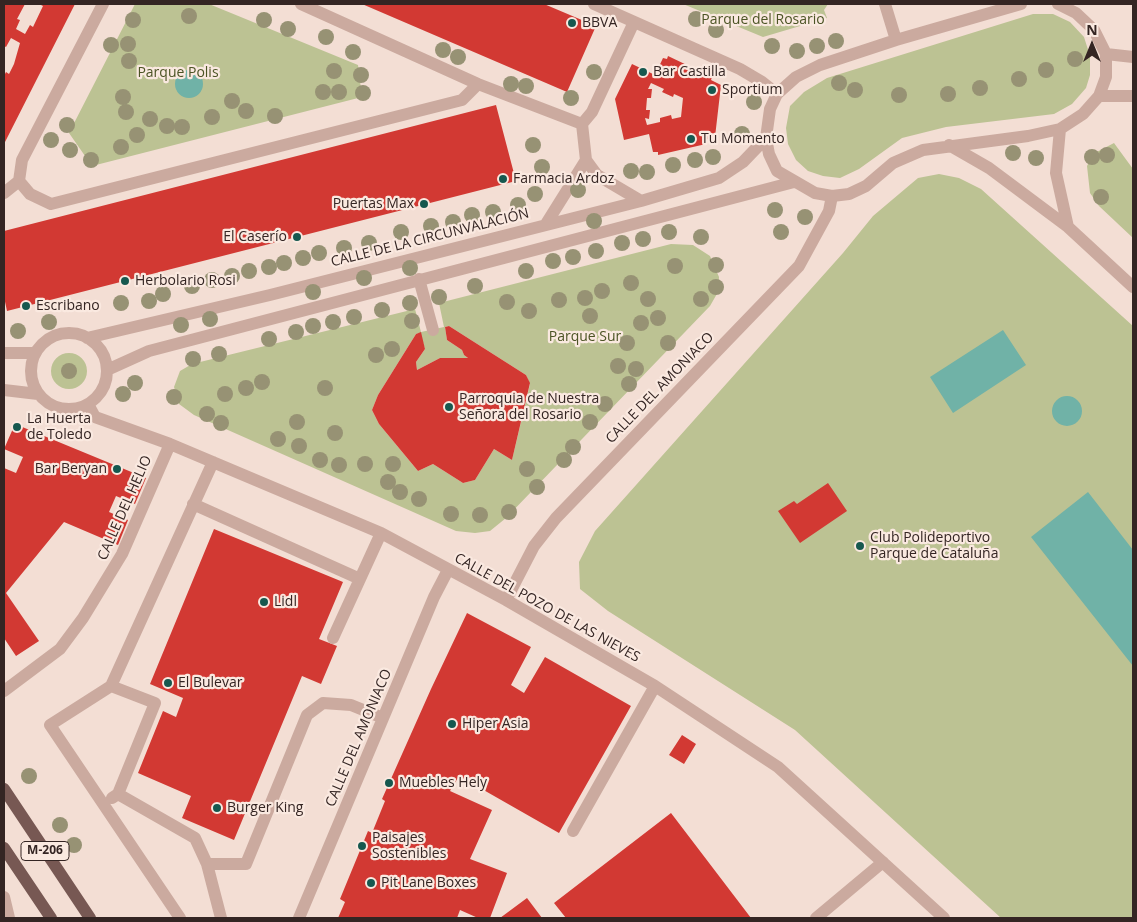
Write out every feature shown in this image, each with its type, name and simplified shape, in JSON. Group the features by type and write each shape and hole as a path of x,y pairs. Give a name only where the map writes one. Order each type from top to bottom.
{"main road":[{"name":"M-206","path":"4,789 90,918"},
{"name":"M-206","path":"4,848 51,918"}],"street":[{"path":"4,193 19,181 22,160 103,4"},
{"path":"301,4 478,84 582,124"},
{"path":"594,4 740,69 762,82 777,94"},
{"path":"885,4 896,40"},
{"path":"1021,4 896,40 820,65 796,77 777,94 770,109 766,138 769,154 777,171 815,193 832,196 849,194 866,186 893,163 923,150 949,145 1028,136 1060,129 1083,114 1099,96 1106,77 1106,54 1094,30 1076,13 1058,4"},
{"path":"634,22 592,112 582,124 586,160 596,175 641,201"},
{"path":"1106,54 1133,57"},
{"path":"19,181 30,194 51,204 462,100 478,84"},
{"path":"1099,96 1133,96"},
{"path":"1060,129 1056,173 1068,227"},
{"name":"CALLE DE LA CIRCUNVALACIÓN","path":"87,338 270,295 641,201 719,178 743,162 766,138"},
{"path":"949,145 989,168 1068,227 1133,287"},
{"path":"546,224 586,160"},
{"path":"107,370 149,351 794,182"},
{"name":"CALLE DEL AMONIACO","path":"506,600 534,546 556,518 799,266 829,211 832,196"},
{"path":"419,279 433,330"},
{"path":"73,333 87,338 101,351 107,370 102,389 88,404 77,408 63,409 48,403 38,394 32,382 30,366 34,354 44,342 57,334 73,333"},
{"path":"4,352 34,354"},
{"path":"4,390 38,394"},
{"name":"CALLE DEL POZO DE LAS NIEVES","path":"88,404 95,417 170,444 381,533 506,600 655,686 778,767 944,918"},
{"name":"CALLE DEL HELIO","path":"4,691 60,649 83,618 122,554 170,444"},
{"path":"180,918 50,725 111,686 213,462"},
{"path":"193,504 360,579"},
{"path":"334,638 381,533"},
{"name":"CALLE DEL AMONIACO","path":"299,918 434,598 448,570"},
{"path":"105,804 118,794 154,703 111,686"},
{"path":"573,831 655,686"},
{"path":"206,864 246,864 307,715 323,702 351,705 383,718"},
{"path":"118,794 195,838 206,864 221,918"},
{"path":"816,918 883,862"},
{"path":"4,897 9,918"}],"green space":[{"name":"Parque Polis","path":"135,4 209,4 358,65 362,97 92,166 69,133"},
{"name":"Parque del Rosario","path":"683,4 828,4 824,10 827,18 763,37"},
{"path":"1033,14 1053,14 1070,22 1084,37 1090,56 1090,75 1086,88 1072,104 1054,114 946,127 902,138 859,169 840,178 823,176 808,171 796,160 788,144 786,128 790,106 804,92 827,78"},
{"path":"1114,143 1133,169 1133,238 1099,206 1090,193 1087,166 1093,154"},
{"name":"Club Polideportivo Parque de Cataluña","path":"939,174 959,178 981,189 1133,326 1133,918 1001,918 795,730 608,611 580,589 579,562 595,531 843,253 873,216 918,178"},
{"name":"Parque Sur","path":"671,244 693,245 710,256 719,277 718,292 710,306 506,518 490,531 475,533 456,531 194,415 179,404 174,387 180,371 192,364 415,309 421,332 444,327 439,303","holes":["449,326 526,375 530,384 512,460 494,449 475,480 463,483 433,464 418,471 379,424 372,410 378,395 416,334 420,333 425,349 416,362 417,370 440,358 468,358 462,350 447,340 445,327"]},
{"path":"69,353 76,354 82,358 86,364 86,378 82,384 76,388 69,389 62,388 56,384 52,378 51,371 52,364 56,358 62,354"}],"water":[{"path":"189,70 199,74 203,84 199,94 189,98 179,94 175,84 179,74"},
{"path":"1003,330 1026,365 953,413 930,377"},
{"path":"1067,396 1078,400 1082,411 1078,422 1067,426 1056,422 1052,411 1056,400"},
{"path":"1088,492 1133,550 1133,666 1031,537"}],"building":[{"path":"4,4 25,4 17,19 20,20 16,29 25,34 30,25 33,27 43,6 39,4 75,4 4,144 4,76 6,72 9,74 14,64 20,43 11,38 6,47 4,46"},
{"path":"362,4 544,4 596,26 567,92"},
{"path":"668,56 712,77 711,80 721,85 715,137 705,140 706,144 658,155 658,152 653,152 649,134 624,140 615,99 632,64 655,75 663,58 667,59","holes":["651,83 664,89 662,92 673,97 674,94 683,98 681,117 672,119 671,115 660,118 660,122 647,125 645,118 649,119 650,110 646,110 647,98 651,98 652,89 648,89"]},
{"path":"496,105 516,181 7,311 4,297 4,231"},
{"name":"Parroquia de Nuestra Señora del Rosario","path":"449,326 526,375 530,383 512,460 494,449 475,480 463,483 433,464 418,471 379,424 372,410 378,395 416,334 421,332 425,349 416,362 417,370 440,358 468,358 462,350 447,340 445,327"},
{"path":"15,424 146,478 135,504 116,496 109,512 128,520 118,545 64,522 6,593 39,641 16,656 4,638 4,468 16,473 23,457 4,449"},
{"path":"828,483 847,511 800,543 778,511 794,501 797,504"},
{"path":"214,529 343,582 319,639 337,646 321,684 302,676 234,840 182,818 191,796 138,773 163,711 176,717 183,698 150,684"},
{"path":"467,613 531,647 511,685 524,693 545,657 631,706 559,833 459,776 450,791 492,810 470,859 507,873 490,918 478,918 460,910 457,918 338,918 345,902 340,899 368,831 372,833 385,801 382,799"},
{"path":"682,735 696,744 684,764 669,755"},
{"path":"671,813 751,918 566,918 554,903"},
{"path":"527,898 542,918 500,918"}],"place":[{"name":"BBVA","path":"572,23"},
{"name":"Bar Castilla","path":"643,72"},
{"name":"Sportium","path":"712,90"},
{"name":"Tu Momento","path":"691,139"},
{"name":"Farmacia Ardoz","path":"503,179"},
{"name":"Puertas Max","path":"424,204"},
{"name":"El Caserío","path":"297,237"},
{"name":"Herbolario Rosi","path":"125,281"},
{"name":"Escribano","path":"26,306"},
{"name":"Parroquia de Nuestra Señora del Rosario","path":"449,407"},
{"name":"La Huerta de Toledo","path":"17,427"},
{"name":"Bar Beryan","path":"117,469"},
{"name":"Club Polideportivo Parque de Cataluña","path":"860,546"},
{"name":"Lidl","path":"264,602"},
{"name":"El Bulevar","path":"168,683"},
{"name":"Hiper Asia","path":"452,724"},
{"name":"Muebles Hely","path":"389,783"},
{"name":"Burger King","path":"217,808"},
{"name":"Paisajes Sostenibles","path":"362,846"},
{"name":"Pit Lane Boxes","path":"371,883"}]}
